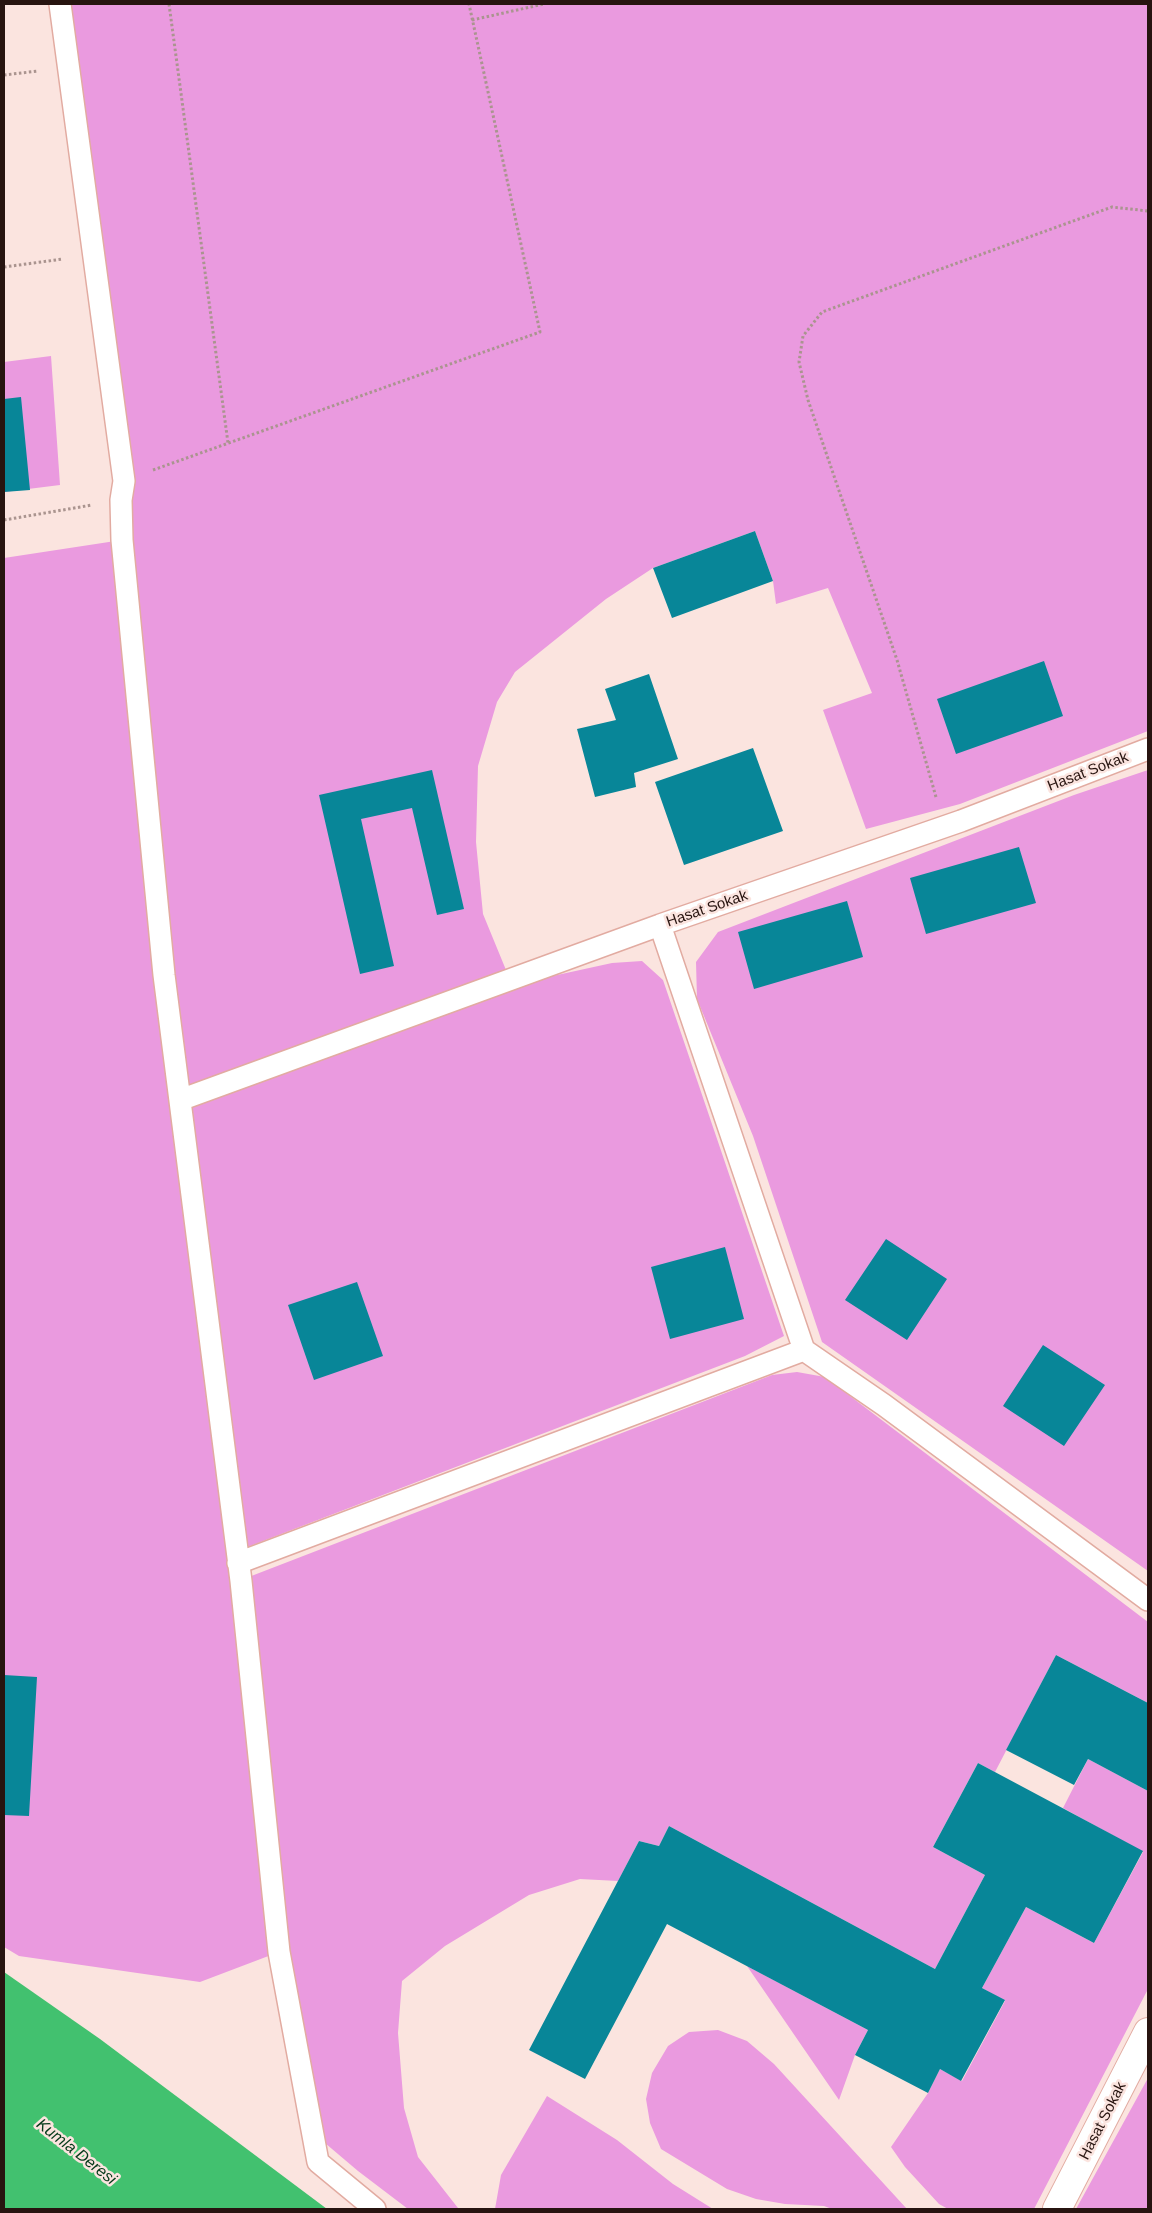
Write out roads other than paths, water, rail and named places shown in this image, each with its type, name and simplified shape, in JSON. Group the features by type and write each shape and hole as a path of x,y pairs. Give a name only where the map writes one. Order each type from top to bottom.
{"street":[{"name":"Hasat Sokak","path":"1057,2209 1148,2032"}],"lane":[{"path":"60,4 122,490 122,540 163,965 238,1563 279,1952 318,2162 375,2209"},
{"name":"Hasat Sokak","path":"804,1350 660,925 944,826 1148,749"},
{"path":"180,1100 660,925"},
{"path":"238,1563 804,1350 884,1405 1148,1600"}],"water":[{"name":"Kumla Deresi","path":"4,1972 100,2039 327,2209 4,2209"}]}
